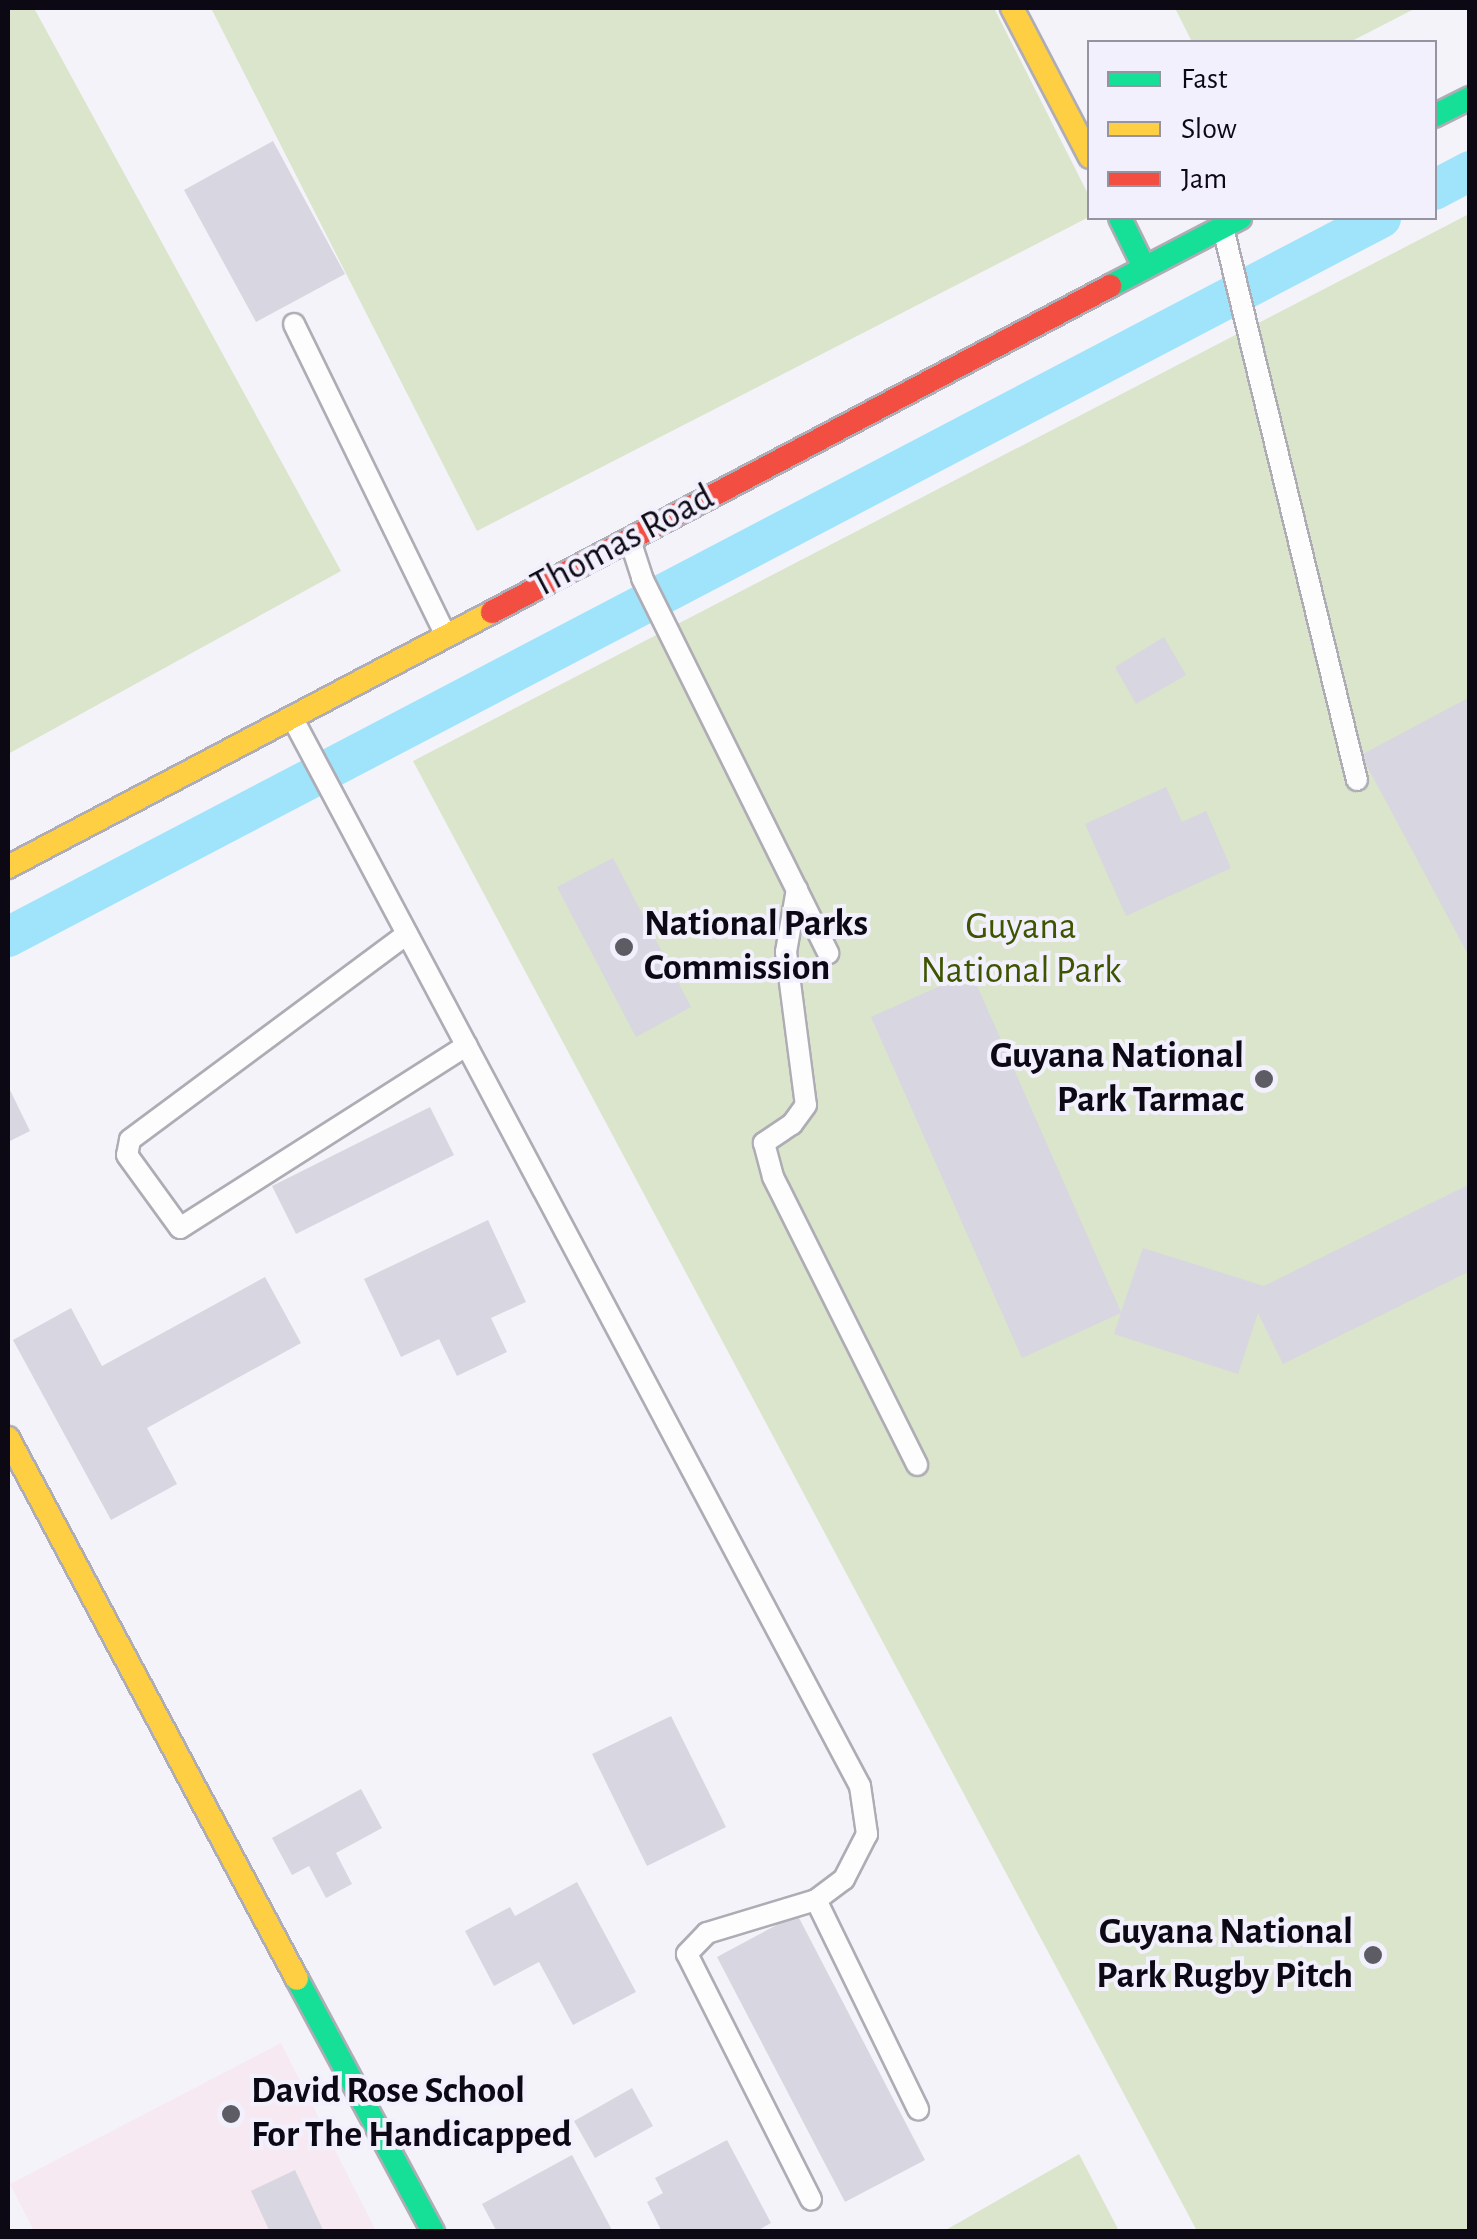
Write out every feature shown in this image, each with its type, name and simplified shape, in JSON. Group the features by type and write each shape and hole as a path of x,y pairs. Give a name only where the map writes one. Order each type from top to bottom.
{"street":[{"path":"1012,8 1087,151"},
{"path":"1437,114 1470,98"},
{"path":"1121,220 1144,267"},
{"name":"Thomas Road","path":"8,868 1231,222"},
{"path":"8,1438 433,2232"}],"lane":[{"path":"1231,222 1228,261 1356,780"},
{"path":"294,324 446,636"},
{"path":"630,539 642,578 828,952"},
{"path":"292,718 860,1786 867,1834 844,1879 816,1900 708,1933 686,1954 811,2199"},
{"path":"797,890 786,952 806,1104 792,1124 764,1143 773,1177 918,1465"},
{"path":"406,934 130,1140 127,1154 180,1228 467,1046"},
{"path":"816,1900 918,2109"}],"shaded area":[{"name":"David Rose School For The Handicapped","path":"281,2043 376,2231 34,2231 10,2184"}],"green space":[{"path":"8,8 34,8 341,571 8,754"},
{"path":"211,8 994,8 1087,192 1087,218 477,531"},
{"path":"1175,8 1416,8 1354,40 1191,40"},
{"name":"Guyana National Park","path":"1469,214 1469,2231 1197,2231 413,761"},
{"path":"1079,2154 1119,2231 944,2231"}],"building":[{"path":"273,141 345,274 256,322 184,190"},
{"path":"1164,637 1186,675 1136,704 1115,667"},
{"path":"1470,697 1468,729 1470,958 1361,755"},
{"path":"1166,787 1182,822 1206,811 1231,868 1126,916 1085,824"},
{"name":"National Parks Commission","path":"613,858 691,1007 636,1037 557,887"},
{"path":"971,972 1121,1312 1143,1248 1264,1286 1470,1184 1470,1271 1283,1364 1258,1313 1238,1374 1114,1334 1121,1313 1022,1358 871,1017"},
{"path":"8,1086 30,1131 8,1142"},
{"path":"430,1107 454,1155 296,1234 272,1186"},
{"path":"488,1220 526,1302 491,1318 507,1352 457,1376 439,1339 401,1357 364,1279"},
{"path":"265,1277 301,1343 147,1428 177,1484 111,1520 13,1340 71,1308 102,1366"},
{"path":"671,1716 726,1827 647,1866 592,1754"},
{"path":"361,1789 382,1828 336,1853 352,1884 326,1898 309,1866 292,1875 272,1838"},
{"path":"577,1882 636,1992 573,2025 539,1962 494,1986 465,1931 510,1907 515,1916"},
{"path":"797,1914 925,2160 845,2202 717,1957"},
{"path":"632,2088 653,2126 595,2158 574,2121"},
{"path":"727,2140 771,2223 755,2232 662,2232 647,2202 663,2193 655,2178"},
{"path":"572,2155 613,2232 497,2232 482,2204"},
{"path":"295,2170 324,2232 270,2232 251,2191"}],"waterway":[{"path":"1437,188 1470,171"},
{"path":"8,937 1377,220"}],"traffic: fast":[{"path":"1437,114 1470,98"},
{"path":"1121,220 1144,267"},
{"path":"1110,286 1236,220"},
{"path":"297,1979 433,2232"}],"traffic: slow":[{"path":"1012,8 1087,151"},
{"path":"8,867 492,612"},
{"path":"8,1438 297,1979"}],"traffic: jam":[{"path":"492,612 1110,286"}],"place":[{"name":"National Parks Commission","path":"624,947"},
{"name":"Guyana National Park Tarmac","path":"1264,1079"},
{"name":"Guyana National Park Rugby Pitch","path":"1373,1955"},
{"name":"David Rose School For The Handicapped","path":"231,2114"}]}
